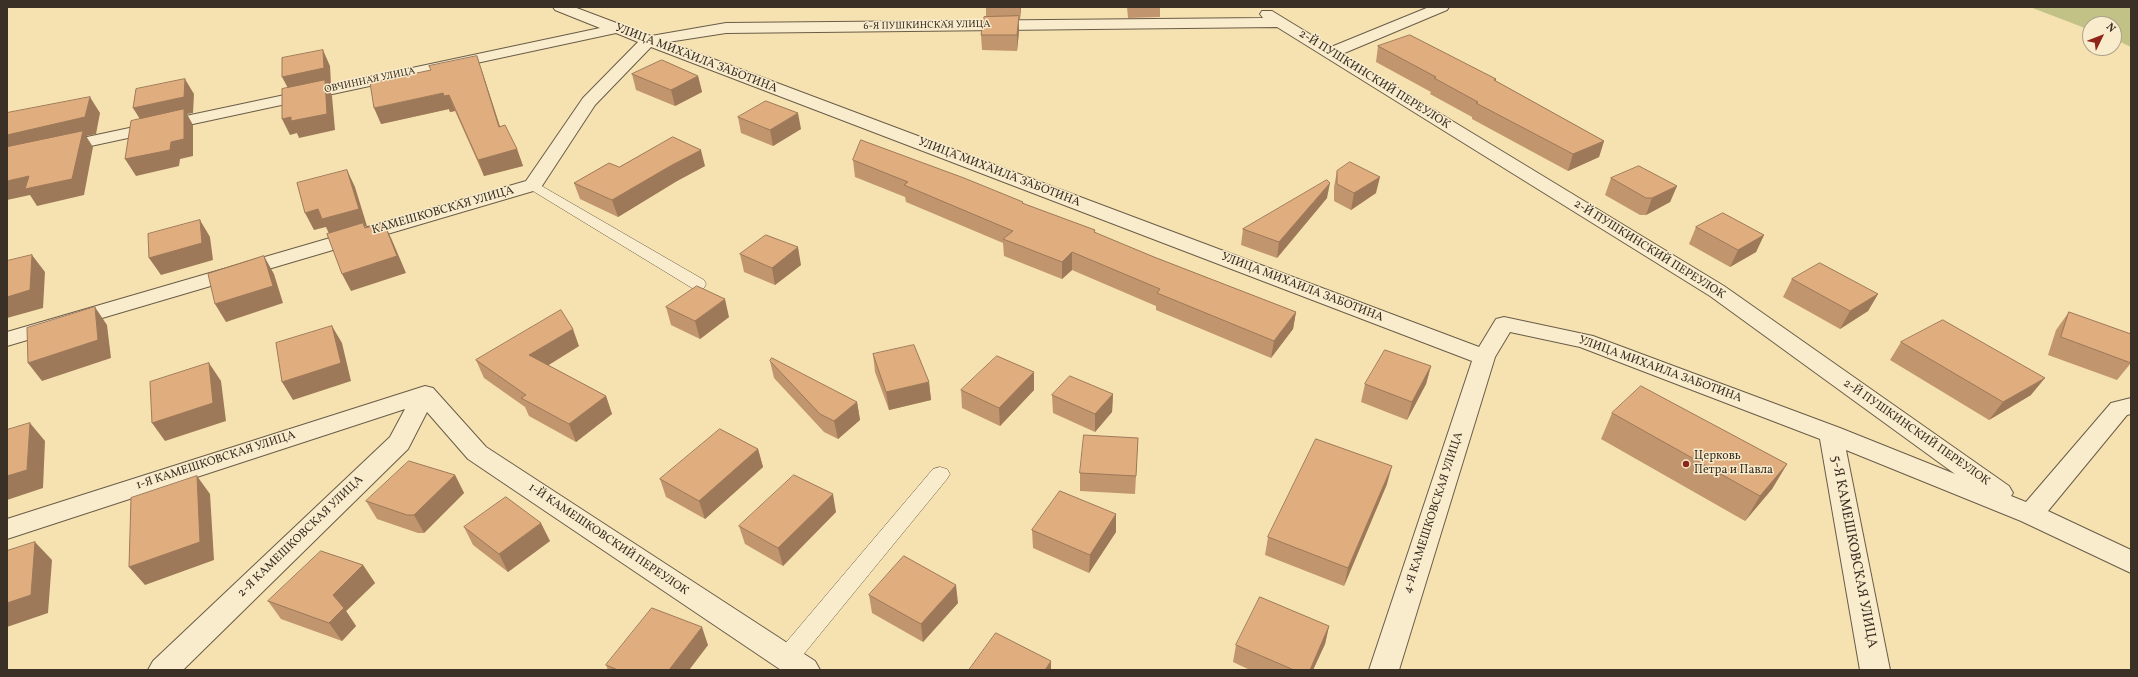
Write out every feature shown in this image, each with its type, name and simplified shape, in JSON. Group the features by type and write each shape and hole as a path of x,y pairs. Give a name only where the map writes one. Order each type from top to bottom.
{"street":[{"name":"УЛИЦА МИХАИЛА ЗАБОТИНА","path":"560,7 1484,357 1504,324 1585,341 1831,434 2030,514"},
{"name":"2-Й ПУШКИНСКИЙ ПЕРЕУЛОК","path":"1255,7 1717,292 2030,514"},
{"path":"1330,53 1358,40 1442,7"},
{"name":"6-Я ПУШКИНСКАЯ УЛИЦА","path":"648,41 726,28 1280,22"},
{"name":"ОВЧИННАЯ УЛИЦА","path":"7,159 615,29"},
{"path":"533,185 589,102 648,41"},
{"name":"КАМЕШКОВСКАЯ УЛИЦА","path":"7,339 533,185"},
{"name":"4-Я КАМЕШКОВСКАЯ УЛИЦА","path":"1384,670 1484,357"},
{"name":"1-Я КАМЕШКОВСКАЯ УЛИЦА","path":"7,529 425,394"},
{"name":"1-Й КАМЕШКОВСКИЙ ПЕРЕУЛОК","path":"425,394 477,453 790,666"},
{"name":"2-Я КАМЕШКОВСКАЯ УЛИЦА","path":"163,670 399,443 425,394"},
{"path":"2131,406 2119,409 2030,514 2131,562"},
{"name":"5-Я КАМЕШКОВСКАЯ УЛИЦА","path":"1831,434 1875,670"}],"lane":[{"path":"533,185 698,284"},
{"path":"790,666 940,474"}],"green space":[{"path":"2030,7 2131,7 2131,47 2122,43 2122,16 2082,16 2082,27"}],"building":[{"path":"1019,16 1017,35 981,35 984,17"},
{"path":"1410,35 1496,79 1494,80 1604,141 1573,154 1476,103 1478,102 1434,78 1436,77 1378,46"},
{"path":"323,50 324,68 282,77 282,58"},
{"path":"477,56 499,127 505,125 517,149 478,160 449,95 444,96 443,93 374,108 370,83 431,70 429,66"},
{"path":"662,60 698,76 671,90 632,74"},
{"path":"185,79 184,97 133,108 136,89"},
{"path":"325,80 327,114 291,121 291,117 282,119 282,89"},
{"path":"90,97 85,117 7,135 7,113"},
{"path":"766,101 798,113 770,130 738,117"},
{"path":"184,109 184,139 171,142 170,150 125,159 131,121"},
{"path":"83,131 72,179 25,189 29,176 7,181 7,147"},
{"path":"673,137 701,150 612,200 574,183 609,163 619,167"},
{"path":"861,140 964,178 1023,202 1022,203 1095,230 1094,232 1154,257 1296,312 1274,341 1157,293 1160,289 1072,252 1062,262 1003,239 1013,231 904,185 908,182 853,160"},
{"path":"1350,162 1380,177 1354,193 1337,184 1337,171"},
{"path":"1639,166 1677,186 1652,198 1646,198 1611,178"},
{"path":"347,170 359,209 322,219 318,209 305,213 297,183"},
{"path":"1327,180 1330,183 1279,242 1243,229"},
{"path":"1723,213 1764,235 1738,250 1696,227"},
{"path":"200,220 202,243 149,258 148,234"},
{"path":"363,223 365,228 384,223 397,256 342,274 327,234"},
{"path":"766,235 798,247 772,268 740,254"},
{"path":"32,255 30,290 7,297 7,261"},
{"path":"264,256 273,286 215,304 208,274"},
{"path":"1820,263 1878,294 1850,311 1792,279"},
{"path":"697,286 725,299 695,321 666,307"},
{"path":"95,307 98,340 28,363 27,328"},
{"path":"561,310 573,329 529,355 606,396 569,424 521,398 526,395 476,360"},
{"path":"2069,312 2131,334 2131,363 2061,337"},
{"path":"1943,320 2045,378 2003,402 1901,342"},
{"path":"332,326 341,363 282,382 276,343"},
{"path":"914,345 929,382 886,392 873,354"},
{"path":"1385,350 1431,366 1412,402 1365,384"},
{"path":"997,356 1034,372 999,408 961,390"},
{"path":"772,358 857,402 834,421 820,414 770,361"},
{"path":"209,363 213,403 152,423 150,382"},
{"path":"1070,376 1113,394 1095,414 1052,395"},
{"path":"1641,386 1787,464 1760,496 1612,413"},
{"path":"30,423 27,470 7,476 7,430"},
{"path":"720,429 758,449 699,501 660,479"},
{"path":"1084,435 1138,438 1136,476 1080,473"},
{"path":"1316,439 1392,466 1348,568 1268,537"},
{"path":"409,461 455,475 414,515 407,515 366,501"},
{"path":"794,475 833,494 778,548 739,526"},
{"path":"197,476 200,542 129,567 131,498"},
{"path":"1060,491 1116,514 1090,555 1032,530"},
{"path":"506,497 541,523 499,554 464,527"},
{"path":"35,542 31,595 7,603 7,551"},
{"path":"321,551 363,565 333,595 344,608 329,623 268,601"},
{"path":"904,556 956,585 921,624 869,595"},
{"path":"1260,597 1329,626 1310,670 1294,670 1236,645"},
{"path":"652,608 702,627 669,670 618,670 606,665"},
{"path":"996,633 1051,661 1045,670 969,670"}],"place":[{"name":"Церковь Петра и Павла","path":"1686,464"}]}
